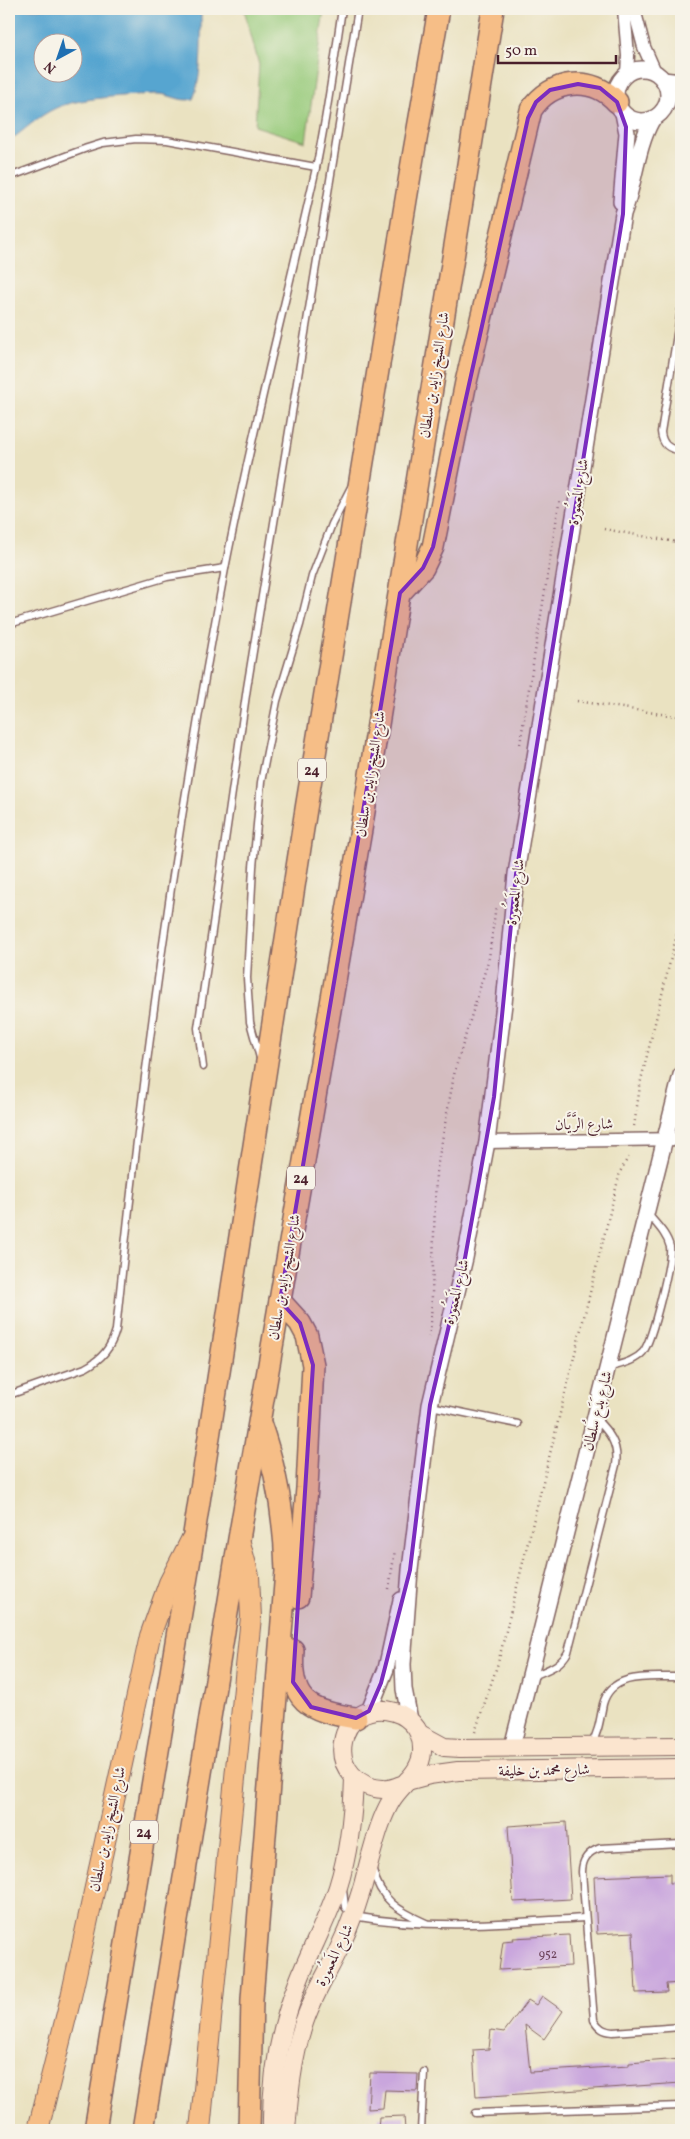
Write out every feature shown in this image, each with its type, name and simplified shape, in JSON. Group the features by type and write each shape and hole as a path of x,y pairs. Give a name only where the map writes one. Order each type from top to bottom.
{"highway":[{"name":"شارع الشيخ زايد بن سلطان","path":"95,2130 194,1534 264,1070 439,9"},
{"name":"شارع الشيخ زايد بن سلطان","path":"143,2130 239,1539 400,593 493,9"},
{"path":"400,593 420,572 433,547 466,382 531,110 536,102 550,90 578,84 600,88 620,108"},
{"path":"280,1301 300,1323 309,1343 313,1365 308,1488 292,1663 293,1682 301,1697 311,1707 335,1715 362,1715"},
{"path":"249,2130 252,1999 286,1571 286,1543 279,1491 274,1468 259,1421"}],"main road":[{"name":"شارع الشيخ زايد بن سلطان","path":"38,2130 71,1997 150,1636 169,1583 194,1534"},
{"name":"شارع الشيخ زايد بن سلطان","path":"200,2130 251,1617 248,1576 239,1539"},
{"path":"378,1709 395,1711 415,1727 422,1751 418,1768 404,1783 385,1790 368,1787 354,1778 347,1770 342,1748 348,1727 362,1715 378,1709"},
{"name":"شارع محمد بن خليفة","path":"415,1727 444,1747 589,1748 681,1746"},
{"name":"شارع محمد بن خليفة","path":"404,1783 429,1775 458,1770 681,1768"},
{"name":"شارع المَعمُورة","path":"272,2130 276,2065 288,2012 308,1959 330,1911 344,1866 352,1819 354,1778"},
{"name":"شارع المَعمُورة","path":"286,2130 292,2065 303,2025 318,1988 353,1916 382,1818 404,1783"}],"street":[{"path":"624,9 627,74"},
{"path":"634,9 644,47 659,76 668,89 668,98 666,107 660,115 652,120 642,122 632,120 620,108 616,92 620,82 627,74 636,70 645,69 659,76 681,82"},
{"path":"666,107 681,103"},
{"name":"شارع المَعمُورة","path":"620,108 627,133 621,194 623,214"},
{"name":"شارع المَعمُورة","path":"415,1727 403,1677 410,1570 430,1405 465,1258 487,1142 504,1004 516,874 623,214 642,142 652,120"},
{"name":"شارع بَدَع سُلطان","path":"512,1747 681,1075"},
{"name":"شارع الرَّيَّان","path":"487,1142 681,1139"},
{"name":"شارع المَعمُورة","path":"362,1715 386,1669 397,1615 410,1570"}],"lane":[{"path":"9,1395 95,1363 109,1348 116,1330 129,1199 163,939 183,810 225,568 285,295 316,168 342,9"},
{"path":"203,1067 198,1028 246,698 358,9"},
{"path":"9,177 103,143 136,139 167,140 316,168"},
{"path":"681,310 660,432 663,442 667,446 672,449 681,450"},
{"path":"264,1070 250,1022 247,978 255,833 261,782 277,701 300,625 312,576 332,524 362,469"},
{"path":"9,624 168,577 225,568"},
{"path":"608,1368 630,1361 647,1346 666,1274 670,1246 666,1237 646,1211"},
{"path":"430,1405 518,1424"},
{"path":"530,1677 556,1666 568,1652 616,1464 615,1443 595,1418"},
{"path":"589,1748 598,1730 606,1696 619,1682 628,1679 681,1677"},
{"path":"681,1844 600,1848 588,1854 582,1865 584,1918 592,2013 598,2027 605,2031 613,2032 681,2027"},
{"path":"370,1857 375,1880 386,1899 404,1913 432,1925"},
{"path":"344,1866 344,1902 353,1916 392,1922 432,1925 584,1918"},
{"path":"421,2130 424,2072"},
{"path":"475,2113 681,2106"}],"path":[{"path":"519,749 560,496"},
{"path":"604,529 681,543"},
{"path":"577,701 681,717"},
{"path":"428,1343 431,1324 436,1174 455,1070 488,958 497,901"},
{"path":"634,1126 641,1080 681,917"},
{"path":"473,1737 498,1663 620,1172 632,1152"},
{"path":"389,1590 397,1541"}],"highlighted area":[{"path":"578,84 600,88 617,102 626,127 623,214 516,874 494,1097 465,1258 430,1405 410,1570 381,1683 369,1711 356,1718 311,1707 293,1682 313,1365 300,1323 280,1301 400,593 423,568 433,547 528,118 536,102 550,90"}],"green space":[{"path":"244,9 324,9 306,142 255,126 259,65"}],"water":[{"path":"9,9 201,9 200,67 193,99 184,100 156,94 104,98 65,105 49,111 9,141"}],"building":[{"path":"566,1822 571,1899 513,1902 508,1826"},
{"path":"670,1874 670,1883 681,1882 681,1983 666,1984 667,1992 636,1993 633,1932 597,1934 594,1877"},
{"path":"569,1935 571,1966 499,1970 503,1941 514,1940 513,1938"},
{"path":"542,1996 563,2011 544,2039 525,2025 530,2072 629,2066 629,2063 681,2059 681,2083 476,2097 473,2050 489,2049 491,2030 504,2032 528,2000 536,2005"},
{"path":"370,2073 418,2074 417,2091 385,2090 383,2108 368,2109"},
{"path":"404,2116 405,2130 378,2130 379,2117"}]}
